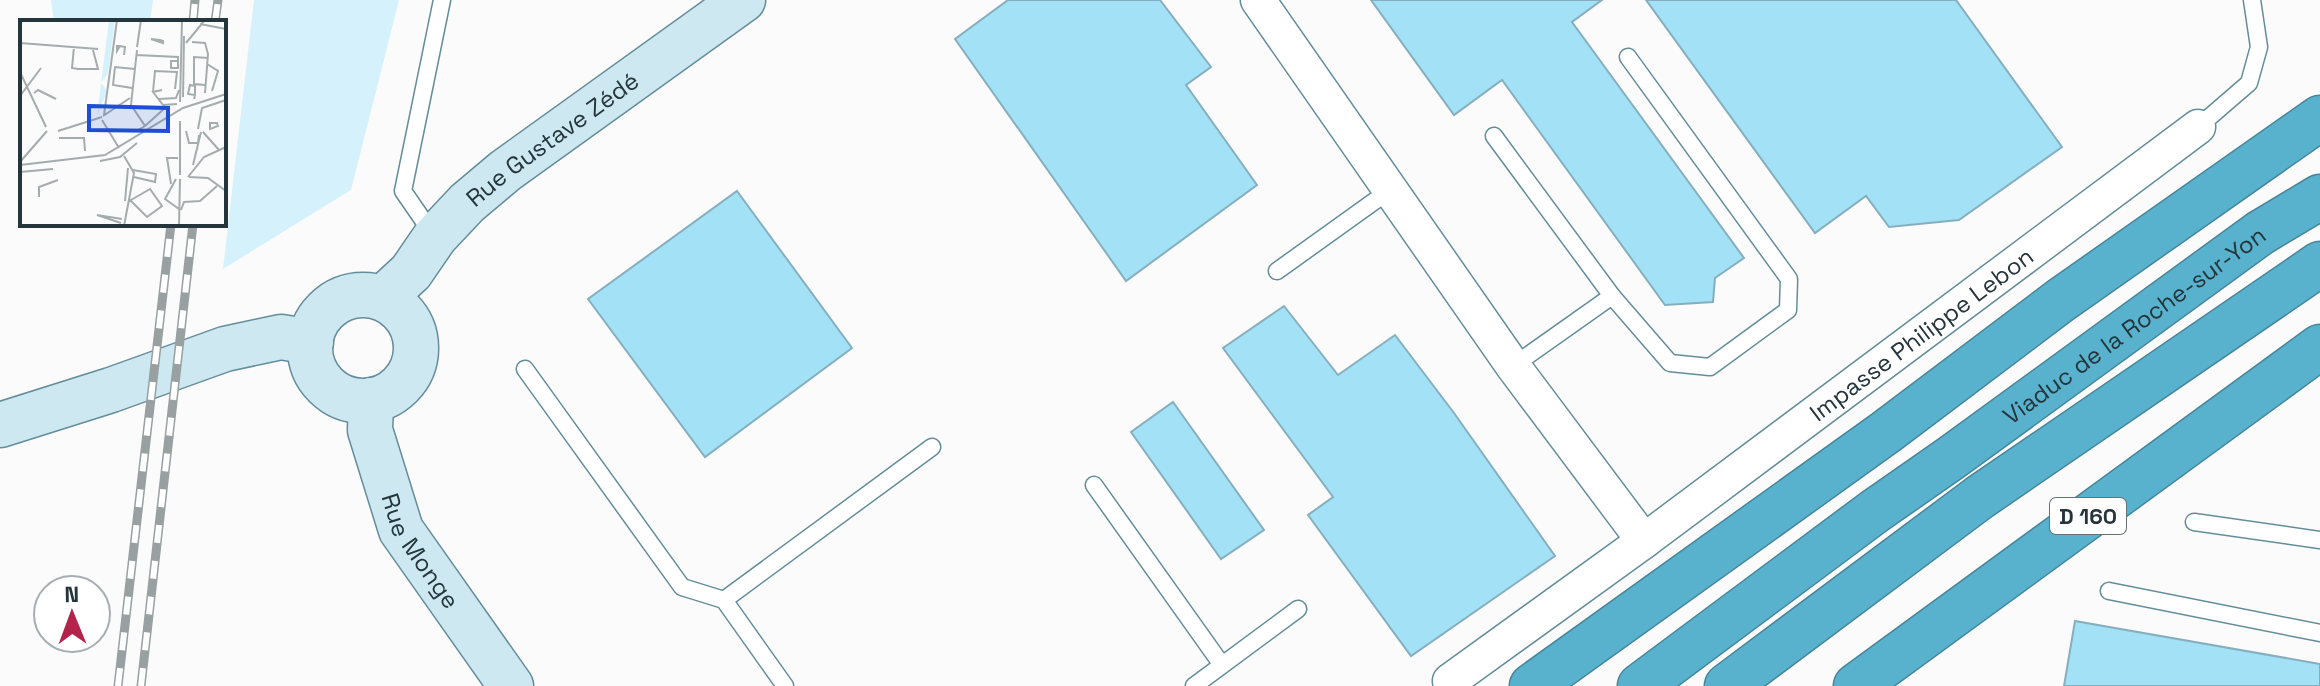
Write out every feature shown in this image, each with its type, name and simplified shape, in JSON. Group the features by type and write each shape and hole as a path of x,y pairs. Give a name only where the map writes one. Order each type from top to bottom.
{"highway":[{"path":"1532,686 1886,432 2061,300 2320,118"},
{"name":"Viaduc de la Roche-sur-Yon","path":"1640,686 1875,511 2260,233 2320,197"},
{"name":"Viaduc de la Roche-sur-Yon","path":"1727,686 1980,497 2320,264"},
{"name":"D 160","path":"1856,686 2320,347"}],"street":[{"name":"Rue Gustave Zédé","path":"383,298 411,272 435,237 467,203 505,171 743,0"},
{"path":"1258,0 1513,366 1644,541"},
{"name":"Impasse Philippe Lebon","path":"1450,681 1644,541 2198,127"},
{"path":"367,294 383,298 398,307 416,336 416,354 411,371 401,385 387,395 371,400 355,400 339,395 326,386 314,365 311,342 319,319 336,302 351,296 367,294"},
{"path":"0,425 225,349 281,337 311,342"},
{"name":"Rue Monge","path":"371,400 370,430 401,530 511,686"}],"lane":[{"path":"435,237 403,191 442,0"},
{"path":"2198,127 2249,83 2259,47 2252,0"},
{"path":"1494,136 1612,296 1670,363 1710,367 1788,310 1789,279 1628,57"},
{"path":"1277,271 1390,190"},
{"path":"1513,366 1612,296"},
{"path":"525,369 682,587 724,600 785,686"},
{"path":"724,600 932,447"},
{"path":"1094,485 1222,665"},
{"path":"2194,522 2320,540"},
{"path":"2109,591 2320,633"},
{"path":"1194,686 1298,609"}],"shaded area":[{"path":"51,0 153,0 150,20 54,20"},
{"path":"254,0 399,0 351,190 223,269"}],"building":[{"path":"1008,0 1160,0 1211,67 1186,85 1257,185 1126,281 955,39"},
{"path":"1371,0 1602,0 1572,22 1744,258 1715,278 1713,302 1665,305 1502,80 1454,115"},
{"path":"1646,0 1956,0 2062,147 1959,220 1889,227 1866,196 1815,233"},
{"path":"737,191 852,348 705,457 588,299"},
{"path":"1284,306 1338,375 1395,335 1555,556 1411,656 1308,515 1333,497 1223,348"},
{"path":"1173,402 1264,530 1221,559 1131,432"},
{"path":"2075,621 2320,664 2320,686 2064,686"}],"railway":[{"path":"193,20 195,0"},
{"path":"215,20 218,0"},
{"path":"118,686 171,226"},
{"path":"141,686 193,226"}]}
